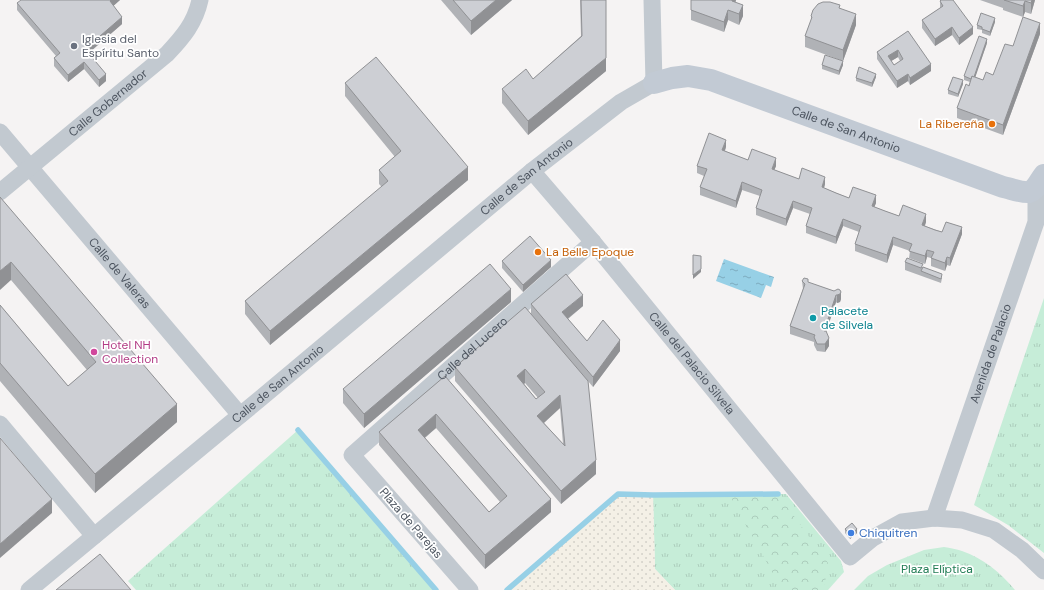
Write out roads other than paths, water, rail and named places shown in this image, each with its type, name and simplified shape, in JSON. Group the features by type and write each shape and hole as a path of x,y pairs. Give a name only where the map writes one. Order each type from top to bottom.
{"street":[{"name":"Calle Gobernador","path":"0,192 167,54 182,37 192,22 200,0"},
{"path":"652,0 654,83"},
{"name":"Calle de San Antonio","path":"29,590 532,171 621,102 654,83 672,78 688,76 711,80 1003,187 1029,192 1041,184"},
{"name":"Calle de Valeras","path":"0,132 240,415"},
{"name":"Calle del Palacio Silvela","path":"532,171 593,242 850,557 873,538 902,522 934,518"},
{"name":"Avenida de Palacio","path":"934,518 1036,222 1041,184"},
{"name":"Calle del Lucero","path":"352,455 593,242"},
{"path":"0,424 94,536"},
{"name":"Plaza de Parejas","path":"352,455 470,590"},
{"path":"934,518 962,520 994,530 1022,550 1044,571"}],"water":[{"path":"724,259 774,277 771,287 766,285 761,298 716,281"}],"waterway":[{"path":"298,430 436,590"},
{"path":"507,590 618,494 778,494"}],"place":[{"name":"Iglesia del Espíritu Santo","path":"74,46"},
{"name":"La Ribereña","path":"992,124"},
{"name":"La Belle Epoque","path":"538,252"},
{"name":"Palacete de Silvela","path":"813,318"},
{"name":"Hotel NH Collection","path":"94,352"},
{"name":"Chiquitren","path":"851,533"}],"park label":[{"name":"Plaza Elíptica","path":"937,569"}]}
